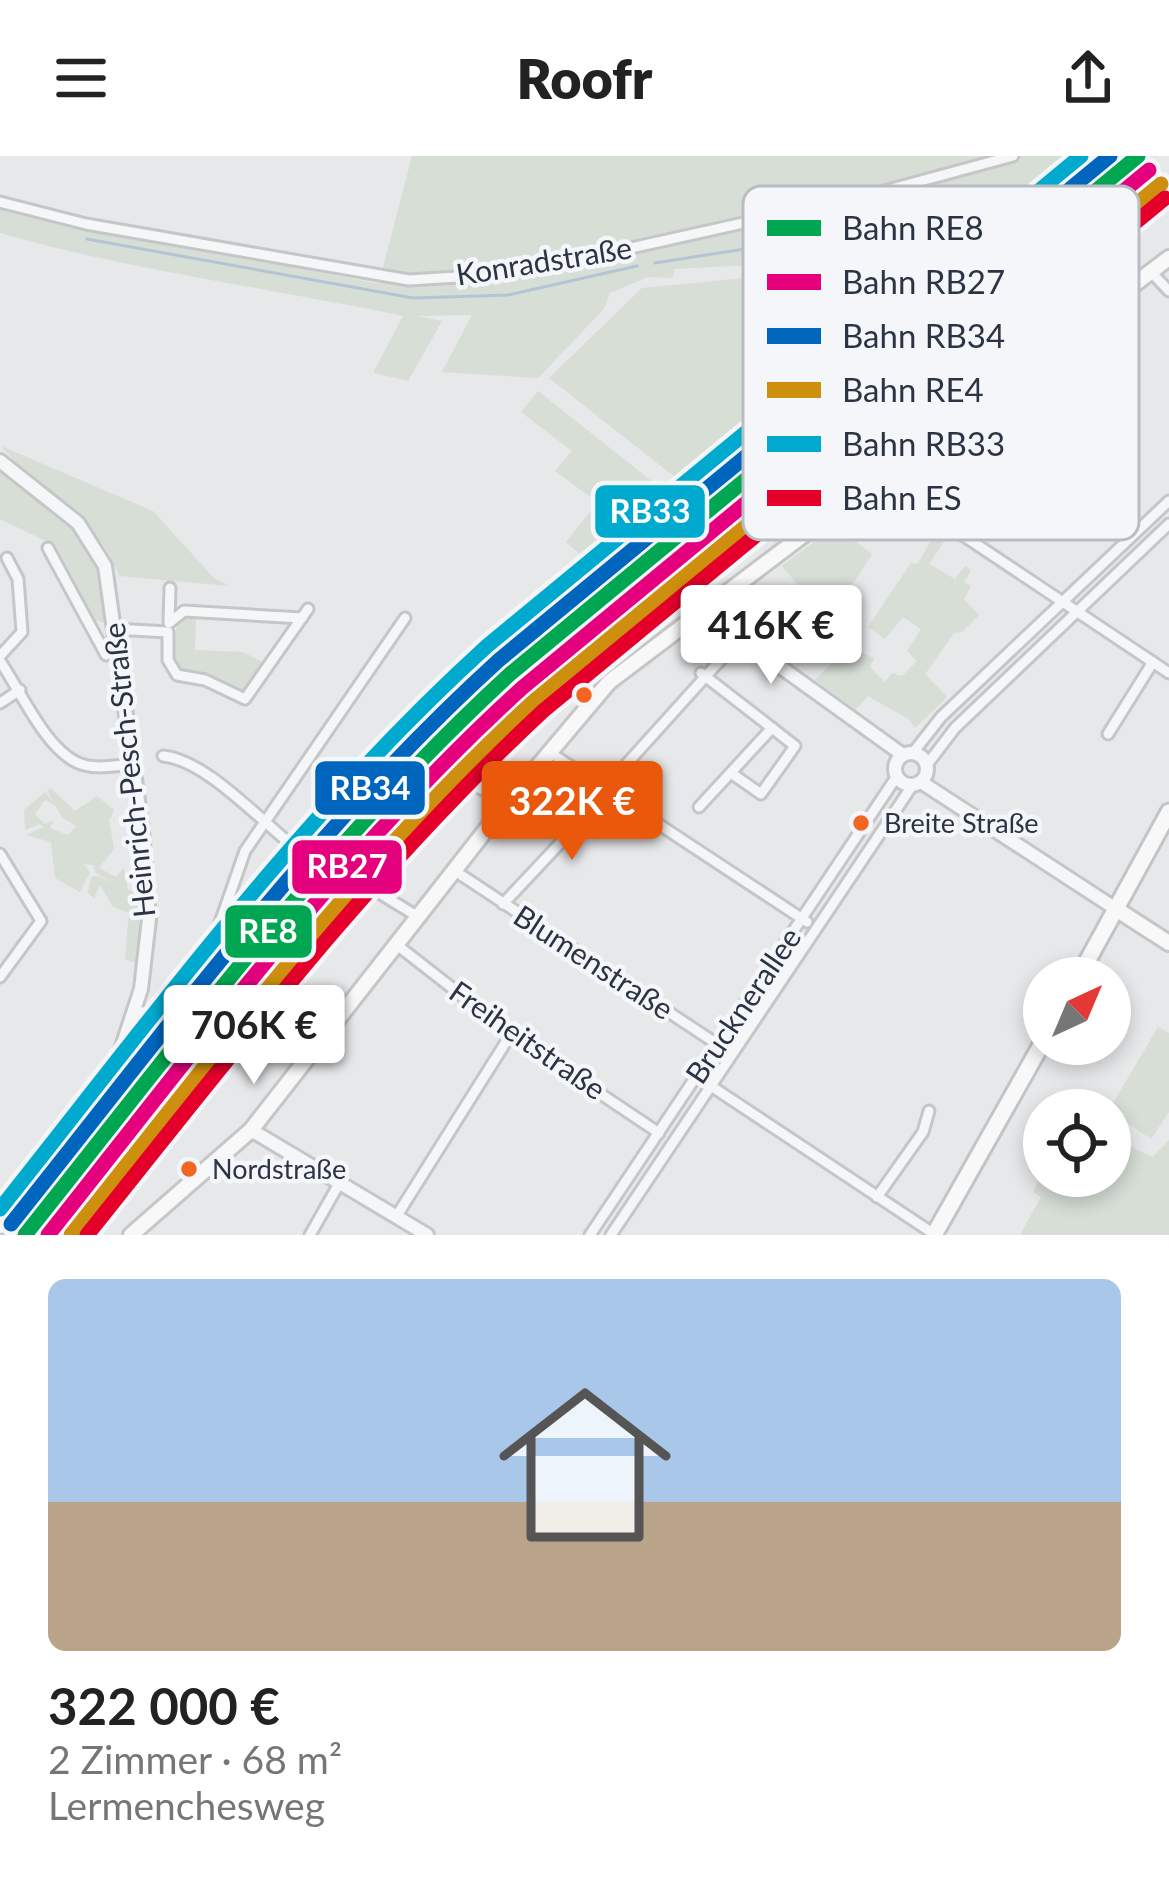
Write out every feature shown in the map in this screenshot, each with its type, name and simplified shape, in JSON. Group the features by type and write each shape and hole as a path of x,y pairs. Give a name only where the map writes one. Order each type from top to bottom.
{"main road":[{"path":"1139,280 1169,258"},
{"path":"131,1235 251,1130 507,803 609,682 795,540"},
{"path":"1098,957 1169,812"},
{"path":"1091,957 1169,831"},
{"path":"1120,911 1169,943"},
{"path":"937,1235 1034,1065"}],"street":[{"name":"Konradstraße","path":"905,186 1013,156"},
{"path":"1074,186 1101,156"},
{"name":"Konradstraße","path":"0,202 86,224 409,280 505,274 743,223"},
{"path":"1139,271 1169,291"},
{"name":"Heinrich-Pesch-Straße","path":"0,461 88,535 108,576 149,919 136,1012 100,1097 0,1227"},
{"name":"Brucknerallee","path":"1139,528 1169,500"},
{"name":"Brucknerallee","path":"611,1235 955,728 1169,524"},
{"path":"970,540 1169,673"},
{"name":"Brucknerallee","path":"590,1235 902,762 941,717 1126,540"},
{"name":"Heinrich-Pesch-Straße","path":"48,548 106,655"},
{"path":"7,558 18,579 22,632 0,659 76,762 97,767 134,764"},
{"path":"114,628 169,627 184,610 305,614 244,699 206,680 177,675 168,660 169,627 170,587"},
{"path":"706,607 722,625 921,777 1120,911"},
{"path":"136,1012 163,1012 209,954 238,866 405,618"},
{"path":"503,904 724,656"},
{"path":"1108,734 1153,662"},
{"path":"704,675 795,746 760,794 730,772"},
{"path":"0,703 20,690"},
{"path":"699,807 772,728"},
{"path":"549,752 816,929"},
{"path":"163,756 205,773 264,826 325,871 431,764 507,803"},
{"path":"902,762 921,777"},
{"path":"0,854 41,921 0,976"},
{"name":"Blumenstraße","path":"455,871 732,1054"},
{"path":"353,877 420,918"},
{"name":"Freiheitstraße","path":"397,945 511,1034 659,1132"},
{"path":"396,1217 511,1034"},
{"path":"711,1086 937,1235"},
{"path":"878,1197 923,1132 929,1112"},
{"path":"251,1130 427,1235"},
{"path":"310,1235 340,1182"}],"shaded area":[{"path":"412,156 1005,156 891,186 743,186 743,223 481,275 381,275"},
{"path":"1020,156 1085,156 1054,186 888,186"},
{"path":"1144,156 1151,156 1114,186 1108,186"},
{"path":"0,209 374,283 473,280 743,219 743,265 674,269 673,278 648,277 610,293 604,309 538,378 442,372 472,315 417,316 442,321 408,381 373,373 403,316 150,268 0,233"},
{"path":"743,278 743,451 694,492 549,378 642,288"},
{"path":"538,391 678,502 595,568 566,542 593,508 593,499 555,471 572,451 521,412"},
{"path":"1,446 153,511 213,577 229,586 119,576 83,520"},
{"path":"743,454 743,470 506,665 425,739 315,854 384,767 471,678"},
{"path":"0,467 77,533 93,553 109,597 104,623 90,618 52,544 0,519"},
{"path":"743,486 743,503 496,705 442,758 433,754 357,833 354,830 461,721"},
{"path":"816,540 853,540 872,554 846,595 854,601 850,611 826,618 782,566"},
{"path":"931,540 945,540 929,564 955,579 965,566 971,570 964,582 971,586 964,599 979,615 962,632 954,633 925,674 947,697 915,728 910,720 868,696 855,710 815,680 847,647 874,658 870,667 885,682 892,673 902,676 917,661 907,651 921,629 903,617 885,639 868,627 911,563 918,564"},
{"path":"179,614 196,614 195,650 243,652 266,664 250,690 241,694 179,668 172,654"},
{"path":"51,788 75,811 97,796 114,810 109,820 114,849 99,868 116,877 124,868 128,891 96,873 93,865 84,864 90,873 80,892 55,878 51,842 26,835 44,827 25,830 24,810 45,792 54,804 47,791","holes":["45,800 76,826 68,835 50,828 54,820 45,824 35,814"]},
{"path":"91,877 140,895 138,964 125,959 129,913 113,907 100,885 94,898 88,893"},
{"path":"1158,1027 1169,1033 1169,1112 1151,1139 1131,1125 1131,1089 1121,1089"},
{"path":"1169,1140 1169,1235 1020,1235 1041,1197 1131,1197 1131,1146 1152,1157"}],"waterway":[{"path":"87,239 413,298 508,295 637,266"},
{"path":"655,263 743,249"}],"rail line":[{"name":"RB33","path":"1045,186 1081,156"},
{"name":"RB34","path":"1074,186 1110,156"},
{"name":"RE8","path":"1102,186 1138,156"},
{"name":"RB27","path":"1130,186 1149,170"},
{"name":"RE4","path":"1139,202 1161,184"},
{"name":"ES","path":"1139,219 1165,198"},
{"name":"RB33","path":"0,1209 232,917 419,710 487,646 743,435"},
{"name":"RB34","path":"11,1224 244,932 366,792 499,660 743,459"},
{"name":"RE8","path":"25,1235 257,945 378,806 510,674 743,482"},
{"name":"RB27","path":"48,1235 274,952 393,816 522,688 743,505"},
{"name":"RE4","path":"71,1235 292,959 408,826 534,701 743,529"},
{"name":"ES","path":"87,1235 250,1031 420,834 543,711 750,540"}],"place":[{"name":"Breite Straße","path":"861,823"},
{"name":"Nordstraße","path":"189,1169"}]}
